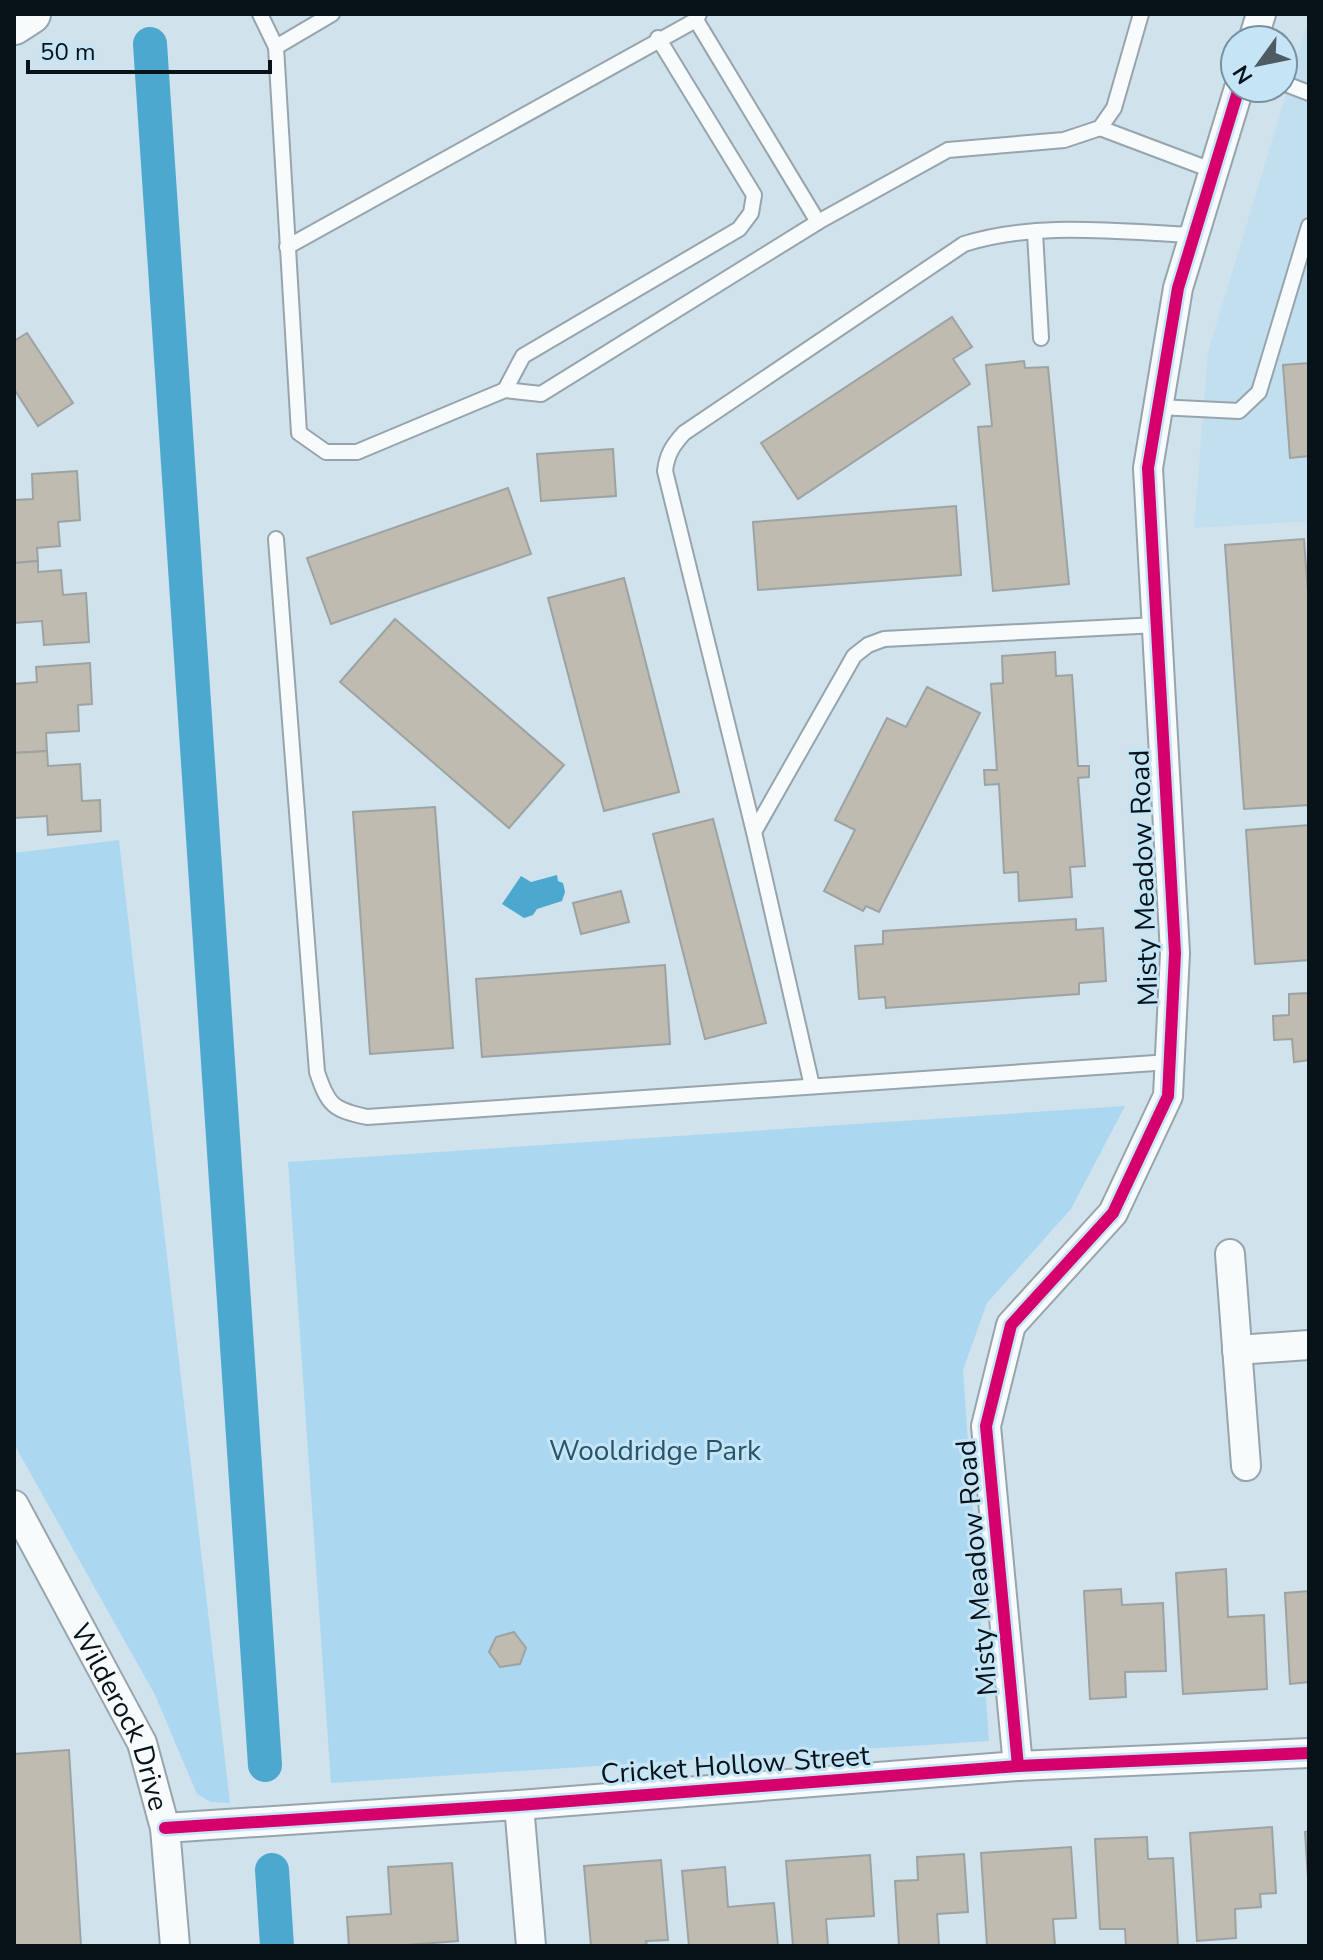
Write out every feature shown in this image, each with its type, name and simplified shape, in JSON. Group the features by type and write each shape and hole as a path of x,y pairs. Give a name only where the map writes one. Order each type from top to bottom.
{"main road":[{"path":"14,25 31,14"}],"street":[{"name":"Misty Meadow Road","path":"1018,1766 986,1426 1011,1325 1113,1213 1168,1096 1175,953 1148,468 1178,288 1234,104"},
{"path":"1230,1254 1246,1466"},
{"path":"1237,1350 1309,1345"},
{"name":"Wilderock Drive","path":"14,1505 142,1743 165,1828 175,1946"},
{"name":"Cricket Hollow Street","path":"165,1828 519,1805 1018,1766 1309,1753"},
{"path":"519,1805 531,1946"}],"lane":[{"path":"260,14 276,47 299,433 326,452 357,452 505,390 541,394 818,222 948,150 1064,140 1100,128 1114,108 1141,14"},
{"path":"276,47 332,14"},
{"path":"287,247 697,17 818,222"},
{"path":"505,390 523,356 739,229 751,213 754,195 658,38"},
{"path":"1100,128 1214,171"},
{"path":"1158,407 1239,411 1259,392 1309,226"},
{"path":"812,1086 754,832 669,494 665,471 667,456 684,433 964,244 994,235 1079,231 1194,235"},
{"path":"1035,233 1041,338"},
{"path":"276,539 317,1072 326,1098 345,1112 367,1117 1170,1062"},
{"path":"754,832 854,656 868,645 884,639 1157,625"}],"shaded area":[{"path":"1309,19 1309,521 1194,528 1208,352 1283,104 1299,104 1299,52"}],"green space":[{"path":"119,840 230,1803 211,1802 197,1794 155,1695 14,1444 14,853"},
{"name":"Wooldridge Park","path":"1125,1106 1071,1209 987,1303 963,1370 989,1741 331,1783 288,1162"}],"water":[{"path":"557,875 565,892 562,901 537,909 533,915 524,918 502,904 521,876 531,882"}],"building":[{"path":"952,317 972,347 953,359 970,384 798,499 761,443"},
{"path":"27,333 73,403 38,426 14,389 14,341"},
{"path":"1024,361 1025,368 1048,367 1069,584 993,591 978,427 992,426 986,365"},
{"path":"1309,363 1309,456 1290,458 1283,365"},
{"path":"613,449 616,496 541,501 537,454"},
{"path":"77,471 80,520 58,522 60,546 37,548 38,561 14,563 14,500 33,499 32,474"},
{"path":"508,488 531,554 331,624 307,558"},
{"path":"956,506 961,575 758,590 753,522"},
{"path":"1304,539 1309,607 1309,805 1244,809 1225,545"},
{"path":"38,561 38,572 61,570 63,595 86,593 89,642 44,645 42,621 14,623 14,563"},
{"path":"624,578 679,792 604,811 548,598"},
{"path":"395,619 564,765 509,828 340,682"},
{"path":"1055,652 1056,676 1072,675 1078,766 1089,766 1089,777 1078,778 1085,866 1070,867 1072,897 1019,901 1018,872 1004,873 999,784 985,785 984,770 997,770 991,684 1003,683 1002,656"},
{"path":"90,663 92,704 78,705 79,731 46,733 47,751 14,753 14,684 37,682 36,667"},
{"path":"927,687 980,713 879,912 866,906 863,911 824,891 855,830 835,820 887,718 906,727"},
{"path":"47,751 48,766 80,764 82,801 100,800 101,831 48,835 47,816 14,818 14,753"},
{"path":"435,807 453,1048 370,1054 353,812"},
{"path":"713,819 766,1023 705,1039 653,834"},
{"path":"1309,825 1309,960 1255,964 1246,830"},
{"path":"621,891 629,922 581,934 573,903"},
{"path":"1076,919 1076,930 1103,928 1106,981 1079,983 1079,994 886,1008 885,997 859,999 855,946 883,944 883,931"},
{"path":"665,965 670,1044 482,1057 476,979"},
{"path":"1309,993 1309,1060 1294,1062 1292,1039 1274,1040 1273,1016 1289,1015 1289,994"},
{"path":"1226,1569 1228,1617 1264,1615 1267,1689 1183,1694 1176,1573"},
{"path":"1121,1589 1122,1605 1163,1603 1166,1671 1125,1672 1126,1697 1090,1699 1084,1591"},
{"path":"1309,1591 1309,1682 1290,1684 1285,1593"},
{"path":"514,1632 526,1648 520,1664 500,1667 489,1652 496,1637"},
{"path":"69,1750 81,1946 14,1946 14,1754"},
{"path":"1272,1827 1276,1893 1260,1894 1261,1907 1235,1909 1236,1938 1197,1941 1190,1833"},
{"path":"1309,1831 1309,1878 1308,1878 1305,1832"},
{"path":"1147,1837 1148,1859 1173,1858 1178,1946 1126,1946 1125,1929 1100,1929 1095,1839"},
{"path":"1071,1847 1076,1918 1053,1919 1055,1946 987,1946 981,1853"},
{"path":"964,1854 968,1912 937,1914 939,1946 899,1946 895,1881 918,1880 917,1857"},
{"path":"870,1855 874,1916 826,1919 828,1946 793,1946 786,1861"},
{"path":"661,1860 668,1940 646,1941 647,1946 591,1946 584,1866"},
{"path":"452,1863 458,1941 349,1946 347,1917 391,1914 388,1867"},
{"path":"725,1867 728,1907 774,1903 778,1946 689,1946 682,1871"}],"waterway":[{"path":"150,44 265,1765"},
{"path":"272,1870 277,1946"}],"cycle path":[{"path":"1018,1766 986,1426 1011,1325 1113,1213 1168,1096 1175,953 1148,468 1178,288 1234,104"},
{"path":"165,1828 519,1805 1018,1766 1309,1753"}]}
